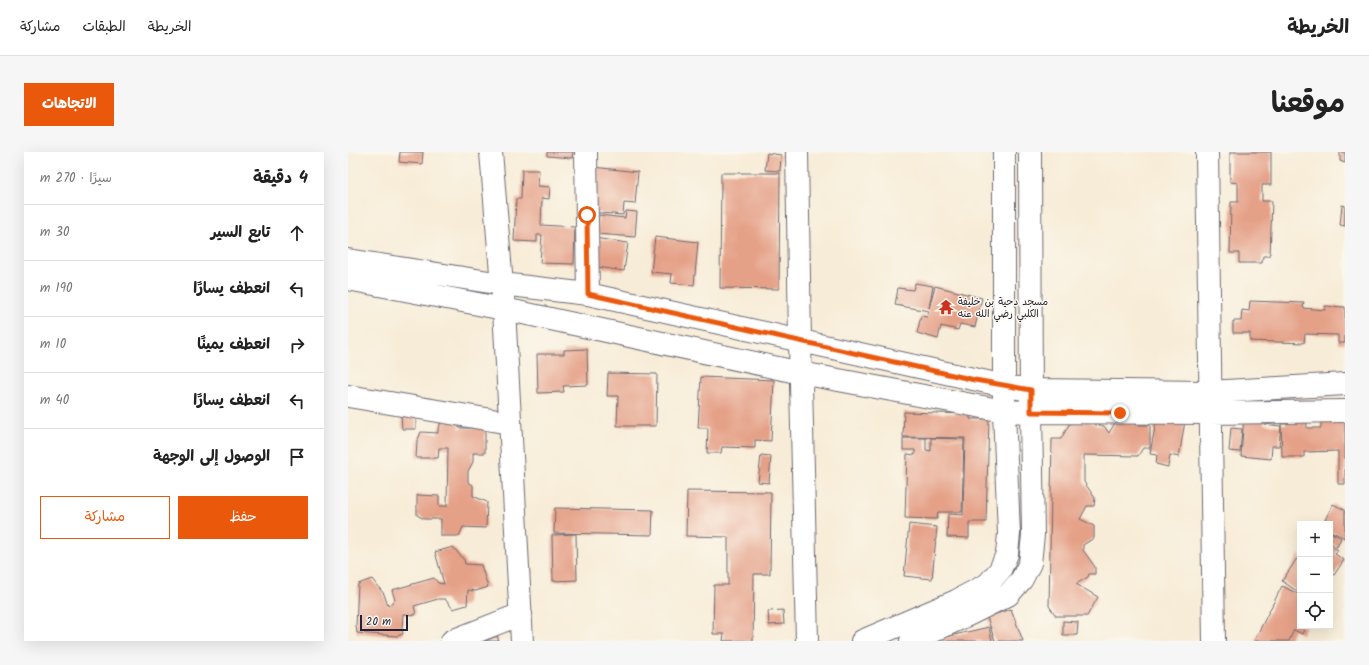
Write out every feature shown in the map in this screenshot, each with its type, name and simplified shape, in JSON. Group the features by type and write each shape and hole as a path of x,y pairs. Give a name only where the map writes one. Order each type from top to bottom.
{"street":[{"path":"488,152 504,309 522,641"},
{"path":"586,152 588,294"},
{"path":"798,152 800,341 807,641"},
{"path":"862,641 975,592 988,584 1000,570 1007,554 1009,534 1004,411 1004,152"},
{"path":"911,641 1008,595 1022,580 1030,563 1033,535 1030,152"},
{"path":"1207,152 1214,641"},
{"path":"348,260 502,284 588,294 1005,386 1031,390 1345,411"},
{"path":"348,279 504,309 801,373 1004,411 1031,412 1210,403 1345,384"},
{"path":"348,396 510,423"},
{"path":"452,641 521,614"}],"building":[{"path":"400,152 423,152 422,164 399,162"},
{"path":"547,152 573,152 572,158 547,156"},
{"path":"1230,152 1271,152 1271,185 1262,185 1262,201 1272,201 1270,256 1263,256 1262,263 1239,263 1239,253 1230,253 1231,202 1238,202 1238,183 1230,182"},
{"path":"1340,152 1345,152 1345,163 1340,161"},
{"path":"767,153 781,155 780,171 765,170"},
{"path":"593,167 638,172 635,204 624,203 623,215 590,212"},
{"path":"522,170 539,170 538,186 550,187 549,199 542,198 541,225 575,227 574,264 540,263 542,235 537,235 537,242 514,241 516,199 521,199"},
{"path":"721,173 780,173 779,289 720,288"},
{"path":"1342,205 1345,206 1345,226 1340,225"},
{"path":"626,211 637,212 635,237 597,234 599,215 625,218"},
{"path":"655,237 698,242 694,285 671,283 672,274 651,272"},
{"path":"594,238 628,243 624,271 591,266"},
{"path":"915,283 933,286 929,308 935,286 982,298 975,327 960,324 958,330 941,326 938,339 917,333 921,316 927,317 929,311 895,305 898,288 913,290"},
{"path":"1250,301 1304,303 1303,308 1325,310 1325,306 1345,307 1345,343 1338,343 1338,335 1305,334 1304,343 1250,341 1250,333 1233,333 1233,321 1241,321 1242,310 1249,311"},
{"path":"587,349 588,385 563,386 564,392 538,393 537,354 564,354 564,350"},
{"path":"608,373 657,374 656,426 617,426 618,396 607,396"},
{"path":"701,377 774,380 771,441 755,440 755,448 722,447 721,453 707,453 708,428 698,428"},
{"path":"904,412 970,414 970,419 989,419 986,522 969,522 969,538 947,537 948,514 963,515 965,438 903,437"},
{"path":"416,413 416,429 402,429 401,414"},
{"path":"1306,413 1307,428 1321,428 1321,416 1345,416 1345,484 1338,484 1338,451 1304,452 1304,457 1282,457 1281,424 1287,424 1287,414"},
{"path":"1075,414 1096,425 1104,426 1109,433 1119,416 1134,416 1134,425 1150,425 1150,448 1143,448 1138,456 1084,455 1084,482 1095,498 1094,506 1087,506 1080,519 1094,526 1094,538 1083,545 1083,550 1095,567 1095,574 1089,574 1088,577 1076,584 1098,597 1087,616 1056,616 1049,606 1052,439 1061,439"},
{"path":"1244,415 1264,417 1264,424 1281,426 1279,446 1272,446 1271,459 1241,456"},
{"path":"1157,416 1185,421 1179,457 1170,455 1168,467 1156,464 1157,455 1150,454"},
{"path":"443,418 459,418 459,428 485,428 485,453 473,453 473,462 468,471 468,482 473,485 473,496 487,502 486,528 463,527 459,536 441,536 441,519 424,519 417,515 417,495 439,496 439,506 447,506 448,448 439,448 438,458 416,458 417,442 421,432 438,433 438,429"},
{"path":"1231,428 1242,429 1240,452 1229,451"},
{"path":"903,438 926,438 926,450 931,451 931,438 964,439 962,512 938,512 937,519 905,518 907,454 915,455 915,450 903,450"},
{"path":"761,455 771,456 769,483 758,482"},
{"path":"687,491 771,492 770,574 754,574 753,641 723,641 724,634 713,634 714,585 728,585 728,537 686,536"},
{"path":"1333,504 1345,510 1345,538 1333,532 1333,521 1324,521"},
{"path":"555,508 653,510 652,535 554,533"},
{"path":"909,524 937,527 932,579 904,576"},
{"path":"576,534 577,580 553,581 552,535"},
{"path":"1333,534 1341,538 1337,547 1333,545"},
{"path":"453,547 464,560 465,564 481,565 488,587 476,591 468,590 467,605 453,609 445,599 438,599 414,606 416,615 403,614 403,634 397,636 357,633 358,584 372,579 384,594 388,606 395,600 392,590 434,578 438,583 444,584 435,552"},
{"path":"1333,547 1338,550 1335,554 1344,560 1334,575"},
{"path":"1297,558 1297,591 1282,581"},
{"path":"1282,586 1297,594 1297,629 1304,629 1302,634 1294,630 1289,641 1254,641"},
{"path":"1011,609 1023,641 995,641 987,617"},
{"path":"783,610 784,624 769,625 768,611"},
{"path":"1063,621 1078,622 1077,635 1063,635"},
{"path":"989,627 992,641 932,640"},
{"path":"497,636 499,641 485,641"}],"place":[{"name":"مسجد دحية بن خليفة الكلبي رضي الله عنه","path":"946,307"}],"route":[{"path":"587,215 588,294 975,380 1031,390 1031,412 1120,413"}]}
